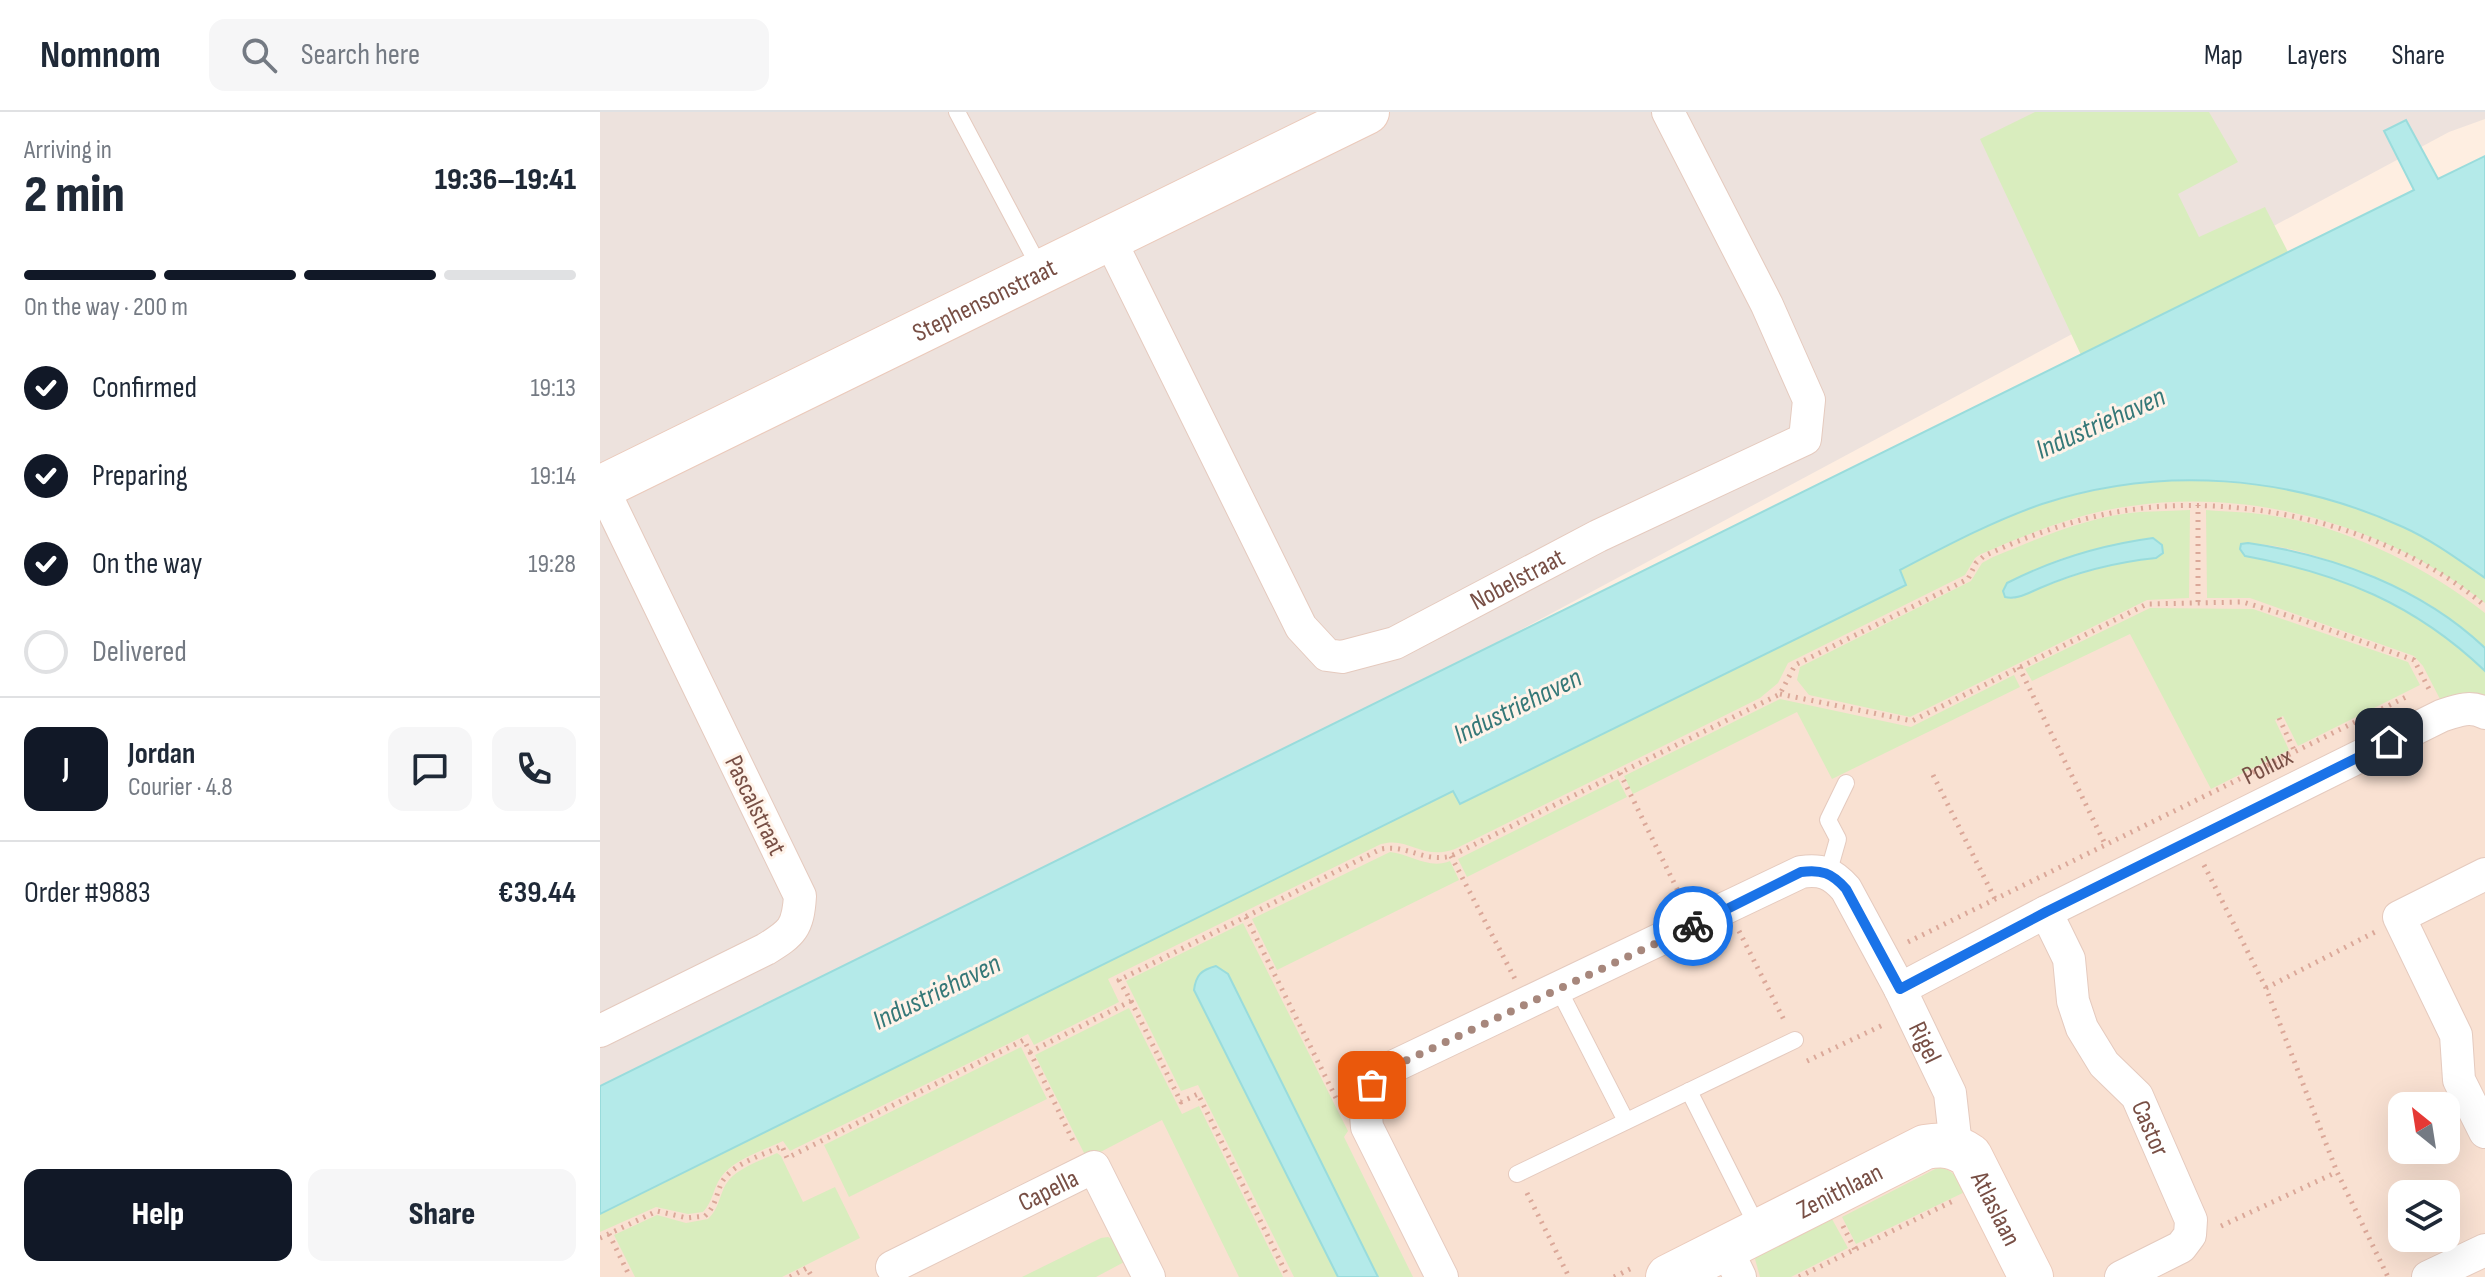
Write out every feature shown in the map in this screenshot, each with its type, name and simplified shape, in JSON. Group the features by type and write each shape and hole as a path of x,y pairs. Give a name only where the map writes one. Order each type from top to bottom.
{"street":[{"name":"Stephensonstraat","path":"601,487 1367,112"},
{"name":"Nobelstraat","path":"1109,238 1301,627 1327,655 1342,657 1395,643 1598,536 1805,439 1809,400 1767,305 1668,112"},
{"name":"Pascalstraat","path":"600,1031 766,949 789,934 799,914 800,896 601,487"},
{"name":"Pollux","path":"1905,1000 2010,930 2441,716 2462,709 2485,713"},
{"path":"1442,1277 1367,1127 1365,1104 1372,1085 1386,1070 1801,872 1818,870 1828,874"},
{"name":"Rigel","path":"1828,874 1846,889 1950,1093 1956,1146"},
{"path":"2485,874 2399,917 2456,1035 2459,1080 2485,1132"},
{"name":"Castor","path":"2046,912 2069,959 2073,1001 2082,1028 2104,1064 2137,1096 2191,1220 2190,1235"},
{"name":"Atlaslaan","path":"1956,1146 1970,1156 2031,1277"},
{"name":"Zenithlaan","path":"1668,1277 1742,1252 1925,1147 1956,1146"},
{"name":"Capella","path":"887,1274 1094,1167 1149,1277"},
{"path":"2121,1277 2181,1247 2190,1235"},
{"path":"2428,1277 2485,1250"}],"lane":[{"path":"957,112 1041,271"},
{"path":"1828,874 1838,839 1828,820 1846,783"},
{"path":"1559,990 1626,1121"},
{"path":"1517,1174 1795,1040"},
{"path":"1689,1091 1742,1252"}],"path":[{"path":"2198,505 2198,602"},
{"path":"1288,1277 1198,1094 1181,1102 1119,980 1381,849 1399,848 1430,858 1451,856 1780,694 1795,665 1968,579 1976,563 1994,552 2061,527 2125,510 2198,505 2264,511 2370,539 2429,567 2485,606"},
{"path":"1780,694 1912,721 2147,604 2243,602 2414,660 2441,716"},
{"path":"2019,667 2120,875"},
{"name":"Pollux","path":"1882,955 2427,687"},
{"path":"2279,718 2310,781"},
{"path":"1620,773 1694,925"},
{"path":"1933,775 2010,930"},
{"path":"2191,840 2266,988 2337,1172 2388,1277"},
{"path":"1451,856 1528,1004"},
{"path":"1728,908 1806,1061 1905,1000"},
{"path":"1246,917 1336,1098 1365,1104"},
{"path":"2266,988 2400,920"},
{"path":"1030,1052 1131,1001"},
{"path":"600,1238 657,1211 700,1218 713,1207 724,1179 737,1168 782,1146 787,1158 1024,1040 1087,1170"},
{"path":"2190,1235 2202,1234 2337,1172"},
{"path":"1517,1174 1569,1277"},
{"path":"1799,1277 1985,1185"},
{"path":"609,1234 630,1277"},
{"path":"790,1277 807,1268 812,1277"}],"shaded area":[{"path":"600,112 2485,112 2485,119 2449,132 1069,872 600,1102"},
{"path":"2143,444 2485,534 2485,1277 600,1277 600,1189"}],"green space":[{"path":"2035,112 2209,112 2238,162 2178,194 2199,237 2265,207 2288,252 2081,355 1980,139"},
{"path":"2164,480 2226,482 2288,490 2319,496 2379,516 2427,540 2485,578 2485,603 2447,576 2406,553 2363,534 2272,508 2178,502 2111,509 2054,525 1981,554 1965,575 1788,663 1778,683 1760,698 1455,849 1433,852 1400,843 1381,844 1108,979 1119,1002 1034,1045 1028,1034 790,1151 783,1141 741,1160 721,1177 703,1212 688,1214 656,1207 600,1232 600,1214 1453,790 1461,804 1906,585 1899,571 1970,534 2059,499"},
{"path":"2190,510 2189,598 2147,600 1910,717 1809,695 1797,680 1800,667 1971,581 1982,563 1993,557 2102,518 2140,512","holes":["2121,543 2156,558 2083,573 2013,599 2007,583 2060,559"]},
{"path":"2206,510 2266,515 2330,529 2412,565 2463,596 2485,613 2485,648 2437,609 2380,580 2308,554 2261,544 2241,544 2245,556 2344,582 2431,627 2485,671 2485,699 2443,705 2423,666 2414,656 2250,598 2207,598"},
{"path":"2150,608 2253,609 2408,662 2420,685 2298,746 2283,716 2275,720 2289,750 2211,789 2130,634 2032,681 2025,669"},
{"path":"2014,675 2020,687 1832,779 1797,712 1633,794 1624,776 1780,699 1911,727"},
{"path":"1618,779 1627,797 1467,877 1458,859"},
{"path":"1390,852 1427,863 1450,861 1459,880 1277,970 1252,919"},
{"path":"1243,923 1348,1131 1344,1137 1413,1277 1378,1277 1228,974 1194,990 1338,1277 1294,1277 1198,1085 1181,1091 1126,981"},
{"path":"1129,1008 1182,1114 1199,1106 1283,1277 1239,1277 1162,1120 1087,1159 1035,1055"},
{"path":"1021,1047 1047,1099 849,1197 824,1145"},
{"path":"777,1153 803,1202 835,1187 860,1238 782,1277 635,1277 614,1235 657,1215 686,1223 708,1219 730,1178"},
{"path":"1939,1167 1952,1173 1967,1191 1856,1244 1842,1217"},
{"path":"1832,1219 1848,1248 1791,1277 1760,1277 1755,1259 1759,1254"},
{"path":"1101,1238 1114,1240 1128,1260 1096,1277 1022,1277"}],"water":[{"name":"Industriehaven","path":"2406,120 2438,179 2485,156 2485,578 2435,544 2403,527 2360,509 2270,487 2224,481 2178,480 2087,492 2042,504 1988,526 1900,570 1906,585 1460,804 1453,791 600,1214 600,1086 2414,190 2384,131"},
{"path":"2153,538 2162,545 2163,553 2156,558 2097,568 2022,596 2005,597 2003,591 2007,583 2042,567 2096,549"},
{"path":"2241,544 2312,556 2405,592 2433,608 2485,648 2485,671 2431,627 2403,610 2344,582 2245,556 2240,549"},
{"path":"1216,966 1228,974 1378,1277 1338,1277 1194,990 1200,974"}],"way so far":[{"path":"1372,1085 1386,1070 1693,926"}],"route":[{"path":"1693,926 1801,872 1818,870 1835,877 1846,889 1900,989 2046,912 2389,742"}]}
